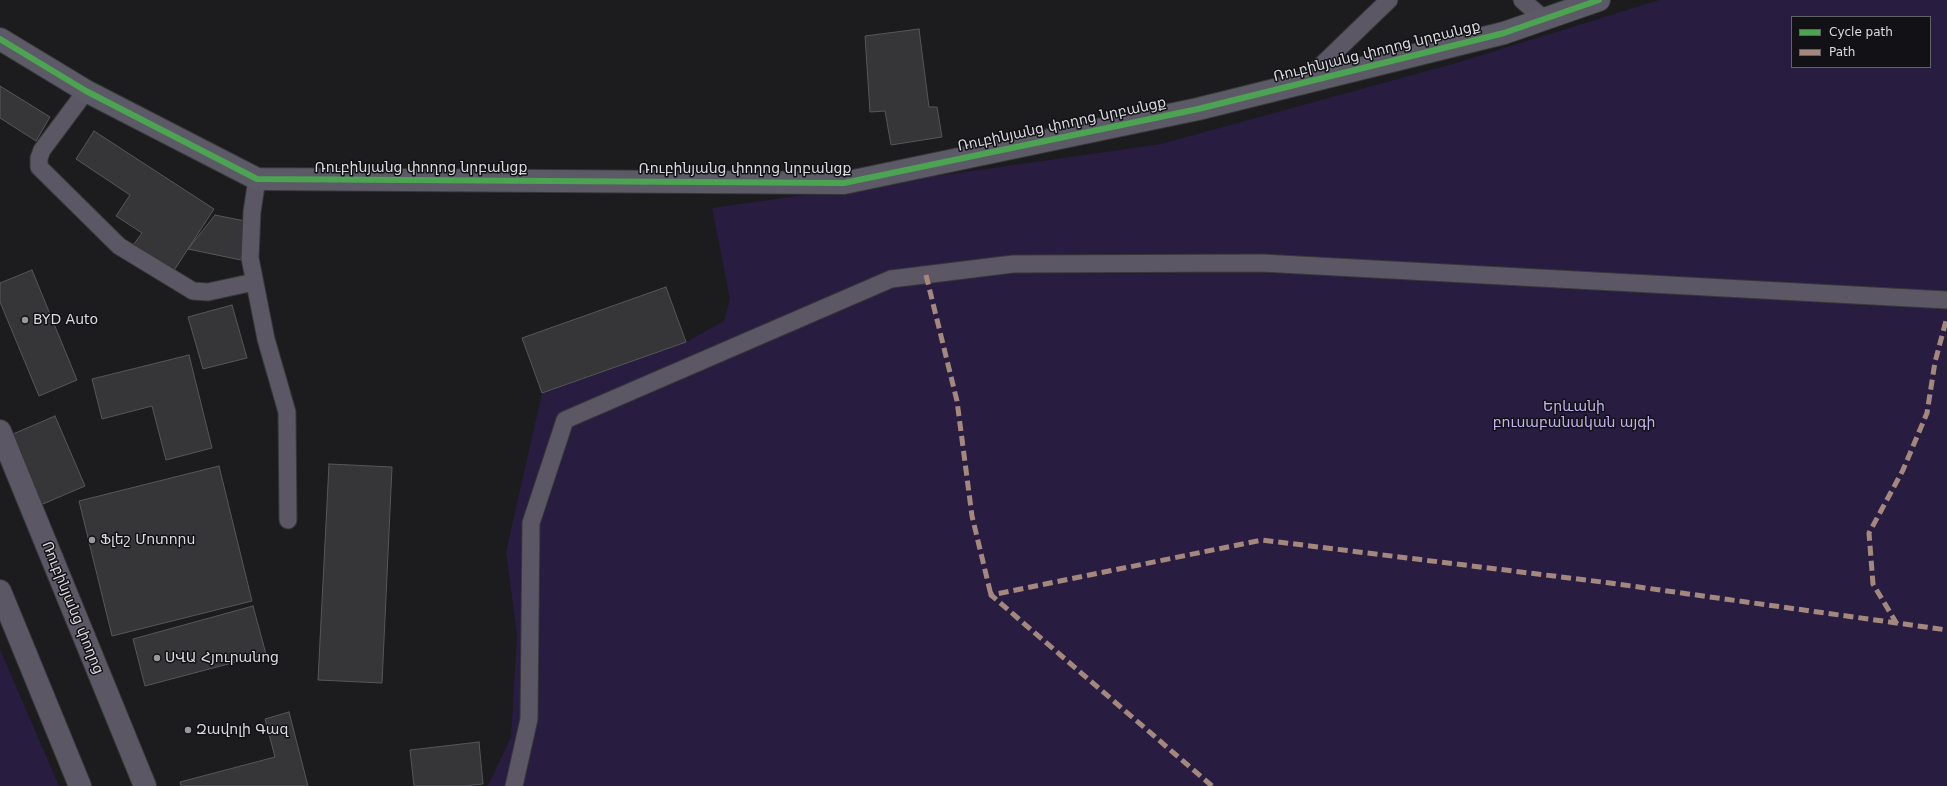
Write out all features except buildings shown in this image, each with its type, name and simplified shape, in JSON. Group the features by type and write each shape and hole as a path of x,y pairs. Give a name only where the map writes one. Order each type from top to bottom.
{"main road":[{"name":"Ռուբինյանց փողոց","path":"0,431 144,786"},
{"path":"0,590 80,786"}],"street":[{"name":"Ռուբինյանց փողոց նրբանցք","path":"0,39 86,91 257,179 844,183 1198,109 1504,33 1599,0"}],"lane":[{"path":"1304,82 1389,0"},
{"path":"1522,0 1544,19"},
{"path":"86,91 42,150 39,158 39,168 119,246 193,291 208,292 254,282"},
{"path":"257,179 252,212 250,258 266,339 287,412 288,520"},
{"path":"514,786 529,719 531,523 565,420 891,279 1013,264 1262,263 1947,300"}],"green space":[{"name":"Երևանի բուսաբանական այգի","path":"1659,0 1947,0 1947,786 488,786 511,737 517,634 506,552 542,393 686,342 724,321 730,299 712,208 1161,144 1456,63"},
{"path":"0,649 59,786 0,786"}],"marked path":[{"path":"926,275 957,401 972,516 991,595"},
{"path":"1897,624 1873,584 1869,533 1903,470 1927,413 1935,362 1947,317"},
{"path":"1212,786 991,595 1262,540 1610,583 1947,630"}],"cycle path":[{"path":"0,39 86,91 257,179 844,183 1198,109 1504,33 1599,0"}],"place":[{"name":"BYD Auto","path":"25,320"},
{"name":"Ֆլեշ Մոտորս","path":"92,540"},
{"name":"ՍՎԱ Հյուրանոց","path":"157,658"},
{"name":"Զավոլի Գազ","path":"188,730"}]}
